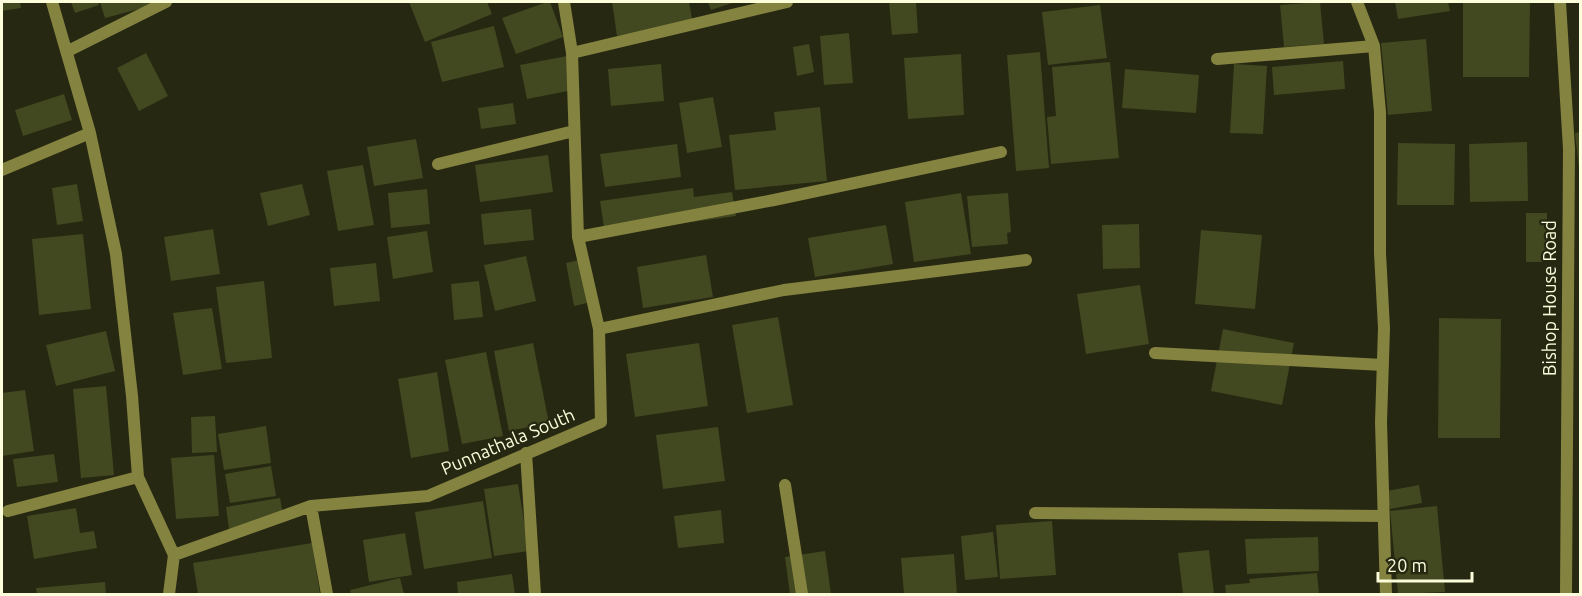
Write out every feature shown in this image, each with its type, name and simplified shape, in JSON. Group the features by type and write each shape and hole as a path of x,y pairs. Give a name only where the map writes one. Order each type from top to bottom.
{"street":[{"path":"52,2 68,51 90,134 116,254 132,396 138,477 174,555 169,594"},
{"path":"68,51 166,2"},
{"name":"Punnathala South","path":"174,555 311,506 428,496 601,422 599,329 578,237 572,53 564,2"},
{"path":"572,53 787,2"},
{"path":"1357,2 1374,46 1380,112 1380,254 1384,328 1381,422 1386,594"},
{"name":"Bishop House Road","path":"1560,2 1569,149 1566,594"},
{"path":"1217,59 1374,46"},
{"path":"438,164 574,131"},
{"path":"2,170 90,134"},
{"path":"578,237 774,200 1001,152"},
{"path":"599,329 784,290 1026,260"},
{"path":"1155,353 1383,365"},
{"path":"526,453 535,594"},
{"path":"8,511 138,477"},
{"path":"785,485 802,594"},
{"path":"311,506 327,594"},
{"path":"1035,513 1383,516"}],"building":[{"path":"2,2 20,2 21,8 2,11"},
{"path":"71,2 98,2 99,5 75,13"},
{"path":"100,2 157,2 158,4 105,18"},
{"path":"409,2 487,2 492,14 425,42"},
{"path":"550,2 563,37 516,54 502,18"},
{"path":"612,2 689,2 693,24 617,36"},
{"path":"708,2 735,2 711,10"},
{"path":"889,2 916,2 918,33 892,35"},
{"path":"1320,2 1324,44 1284,47 1280,5"},
{"path":"1395,2 1448,2 1450,11 1398,19"},
{"path":"1463,2 1530,2 1529,77 1463,77"},
{"path":"1100,5 1107,58 1048,65 1042,12"},
{"path":"494,26 504,67 442,82 431,42"},
{"path":"849,33 853,83 824,85 820,36"},
{"path":"1426,39 1432,111 1388,115 1381,43"},
{"path":"809,44 814,72 797,76 793,47"},
{"path":"1040,52 1049,168 1016,171 1007,55"},
{"path":"146,53 168,96 139,111 117,68"},
{"path":"961,54 964,115 908,119 904,58"},
{"path":"567,56 573,90 527,99 520,65"},
{"path":"1343,61 1345,89 1274,95 1272,67"},
{"path":"1110,62 1119,158 1051,164 1047,117 1056,116 1052,67"},
{"path":"661,64 664,101 611,106 608,69"},
{"path":"1234,64 1267,66 1263,134 1230,133"},
{"path":"1125,69 1199,75 1196,113 1122,108"},
{"path":"64,94 72,120 23,136 15,110"},
{"path":"713,97 722,147 687,153 679,103"},
{"path":"513,103 516,124 481,129 478,108"},
{"path":"820,107 827,181 735,190 729,135 776,130 774,112"},
{"path":"1580,132 1580,168 1579,168 1575,133"},
{"path":"416,139 423,178 374,186 367,147"},
{"path":"1527,142 1528,201 1470,202 1469,144"},
{"path":"1398,143 1455,144 1454,205 1397,205"},
{"path":"677,144 681,177 605,187 600,154"},
{"path":"548,155 553,192 480,202 475,165"},
{"path":"363,165 374,225 338,231 327,171"},
{"path":"77,184 83,221 57,225 52,188"},
{"path":"302,184 310,215 268,226 260,193"},
{"path":"693,188 694,197 732,192 736,216 605,234 600,201"},
{"path":"427,189 430,224 391,228 388,193"},
{"path":"961,193 971,254 914,262 905,202"},
{"path":"1008,193 1011,232 1007,233 1008,244 972,247 967,196"},
{"path":"531,209 534,240 484,245 481,214"},
{"path":"1526,213 1547,213 1547,262 1526,262"},
{"path":"1139,224 1140,268 1103,269 1102,225"},
{"path":"886,225 893,264 815,277 808,238"},
{"path":"213,229 220,274 171,281 164,237"},
{"path":"1201,230 1262,235 1255,309 1195,304"},
{"path":"427,231 433,272 393,279 387,237"},
{"path":"83,234 91,309 39,315 32,239"},
{"path":"706,255 713,297 643,308 637,267"},
{"path":"526,256 536,301 495,311 484,265"},
{"path":"579,260 587,303 574,306 566,263"},
{"path":"376,263 380,301 334,306 330,268"},
{"path":"264,281 272,358 226,363 216,287"},
{"path":"479,281 483,317 454,320 451,284"},
{"path":"1140,285 1149,344 1086,354 1077,294"},
{"path":"212,308 222,369 183,375 173,313"},
{"path":"778,317 793,405 747,413 732,325"},
{"path":"1439,318 1501,319 1500,438 1438,438"},
{"path":"1223,329 1294,343 1282,405 1211,391"},
{"path":"106,331 115,371 56,386 46,345"},
{"path":"533,343 549,423 509,431 494,351"},
{"path":"699,343 708,406 635,417 626,354"},
{"path":"486,352 503,436 462,444 445,360"},
{"path":"437,372 449,451 411,458 398,379"},
{"path":"106,386 114,475 81,478 73,389"},
{"path":"25,390 34,451 2,456 2,393"},
{"path":"215,416 217,452 192,453 191,417"},
{"path":"266,426 271,463 224,470 218,434"},
{"path":"718,427 725,481 663,489 656,435"},
{"path":"54,454 58,482 17,487 13,459"},
{"path":"214,455 219,516 176,519 171,458"},
{"path":"271,466 276,496 230,503 225,474"},
{"path":"518,484 529,551 494,556 484,489"},
{"path":"1419,485 1422,503 1390,509 1387,491"},
{"path":"280,498 284,520 229,529 226,507"},
{"path":"483,501 492,558 424,569 415,512"},
{"path":"1437,506 1445,592 1398,594 1390,511"},
{"path":"76,508 80,533 94,531 97,548 34,559 27,516"},
{"path":"721,510 724,543 678,548 674,516"},
{"path":"1052,521 1056,575 1000,579 996,525"},
{"path":"993,532 998,577 965,580 961,536"},
{"path":"405,533 412,575 369,582 363,540"},
{"path":"1318,537 1319,571 1247,574 1245,539"},
{"path":"312,543 320,594 198,594 193,563"},
{"path":"1209,550 1214,594 1183,594 1178,553"},
{"path":"825,551 831,594 790,594 785,557"},
{"path":"954,554 957,594 904,594 901,558"},
{"path":"1317,573 1319,594 1226,594 1225,585 1250,583 1249,579"},
{"path":"512,574 515,594 458,594 457,582"},
{"path":"400,578 404,594 351,594 350,590"},
{"path":"105,582 106,594 37,594 36,588"}]}
